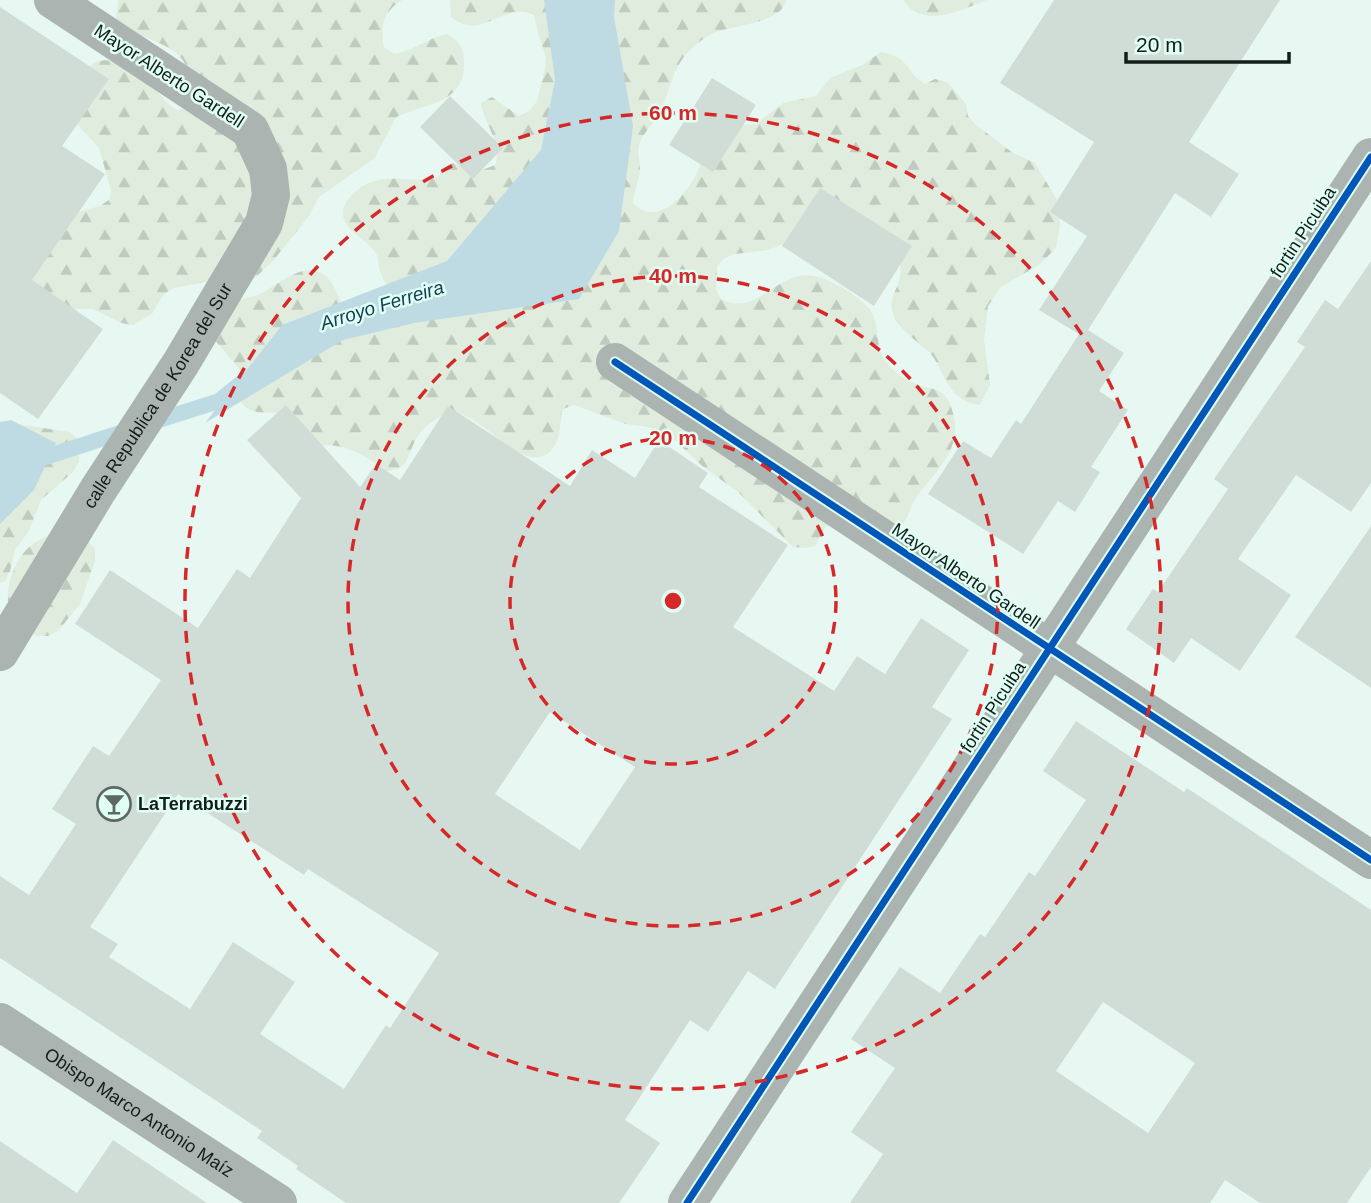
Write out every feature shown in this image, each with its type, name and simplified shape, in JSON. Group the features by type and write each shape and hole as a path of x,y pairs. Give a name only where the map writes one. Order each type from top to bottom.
{"street":[{"name":"Mayor Alberto Gardell","path":"53,0 250,130"},
{"name":"calle Republica de Korea del Sur","path":"0,652 98,490 181,363 264,223 271,195 268,169 250,130"},
{"name":"fortin Picuiba","path":"687,1203 1371,157"},
{"name":"Mayor Alberto Gardell","path":"615,362 1371,860"},
{"name":"Obispo Marco Antonio Maíz","path":"0,1022 278,1203"}],"green space":[{"path":"118,0 402,0 391,9 384,20 384,47 394,54 447,34 462,50 462,78 457,88 440,101 395,118 375,158 319,197 309,216 273,261 256,277 247,282 215,285 206,282 174,288 164,294 152,314 133,325 121,323 93,309 71,309 0,271 78,212 100,206 110,199 111,190 99,148 76,123 83,71 103,60 116,63 150,83 167,103 177,110 188,108 188,78 183,61 160,43 122,30 116,20"},
{"path":"450,0 787,0 782,9 773,15 715,32 685,55 657,117 639,145 640,171 633,203 642,210 660,211 677,200 691,184 705,154 732,126 756,124 783,103 816,96 830,78 862,65 881,52 898,57 925,84 935,79 947,82 966,104 968,116 975,124 1013,153 1035,163 1059,203 1060,225 1056,248 1040,264 1001,287 988,306 984,340 990,385 980,405 965,401 956,394 931,354 903,329 894,317 891,304 899,281 899,258 789,242 768,250 735,254 725,258 717,266 716,289 721,299 734,303 757,298 789,279 801,276 814,276 839,286 871,311 876,322 881,354 891,368 906,379 938,391 947,398 955,429 950,451 917,496 903,524 888,540 836,521 826,526 815,546 793,547 738,492 701,465 669,435 648,427 626,424 574,405 563,409 557,441 550,452 541,457 522,454 456,411 438,418 426,427 417,437 402,466 385,471 354,451 336,446 317,446 279,413 252,411 238,399 233,392 241,371 213,338 234,304 307,270 328,278 346,311 390,293 375,252 345,222 343,214 351,196 363,186 378,180 423,180 438,177 442,168 453,163 474,173 495,165 497,149 481,103 492,97 519,116 529,111 537,101 546,57 534,15 512,13 473,26 462,24 451,17"},
{"path":"903,0 987,0 954,12 931,16 911,9"},
{"path":"23,425 70,432 79,440 79,462 73,472 41,500 29,531 15,550 10,571 5,581 0,583 0,438"},
{"path":"48,537 88,541 95,549 95,561 80,604 58,631 48,636 37,636 13,618 8,604 8,593 14,568 21,557 28,548"}],"water":[{"path":"544,0 615,0 614,17 633,126 619,231 579,299 414,323 343,340 205,423 282,325 447,261 541,150 555,80"},
{"path":"11,420 56,443 34,490 0,524 0,422"}],"building":[{"path":"1054,0 1280,0 1189,142 1239,174 1211,217 1175,193 1088,330 1124,353 1099,391 1128,410 1091,467 1100,472 1075,512 1058,501 1023,554 928,494 963,441 991,458 1016,420 1021,424 1079,334 1039,310 1087,236 1050,212 1094,142 1000,83"},
{"path":"0,7 109,79 62,146 105,174 32,280 103,329 38,419 0,393"},
{"path":"712,78 756,105 713,172 669,145"},
{"path":"450,96 503,148 473,179 420,127"},
{"path":"820,188 912,246 874,306 782,246"},
{"path":"1371,261 1371,483 1351,512 1296,475 1238,559 1291,595 1240,671 1191,638 1174,663 1126,629 1153,589 1158,592 1228,489 1214,479 1305,347 1297,342 1325,300 1338,309"},
{"path":"286,405 360,487 376,464 400,480 448,406 570,486 592,450 635,478 659,440 708,473 699,487 788,545 733,627 834,691 857,656 885,674 921,618 969,650 932,707 952,719 775,989 748,971 708,1032 690,1020 625,1120 660,1143 619,1203 346,1203 257,1138 262,1131 0,958 0,876 29,895 76,824 52,809 93,746 109,756 161,680 75,624 110,570 198,628 237,569 250,578 301,498 247,440","holes":["550,712 635,767 580,850 495,794","178,794 304,875 308,869 439,953 390,1028 386,1025 344,1089 260,1034 295,982 233,942 190,1009 109,957 118,944 90,927"]},
{"path":"1371,526 1371,688 1295,637"},
{"path":"1076,721 1184,792 1187,788 1371,910 1371,1167 1347,1203 1260,1203 1225,1180 1210,1203 850,1203 883,1154 851,1132 895,1068 851,1039 900,967 940,993 980,934 985,937 1029,872 1035,876 1086,800 1043,771","holes":["1103,1002 1195,1063 1148,1133 1056,1071"]},
{"path":"113,1140 207,1203 0,1203 0,1141 77,1193"}],"waterway":[{"name":"Arroyo Ferreira","path":"150,423 219,401 244,381"},
{"name":"Arroyo Ferreira","path":"0,472 129,430"}],"cycle path":[{"path":"687,1203 1371,157"},
{"path":"615,362 1371,860"}],"place":[{"name":"LaTerrabuzzi","path":"114,804"}]}
